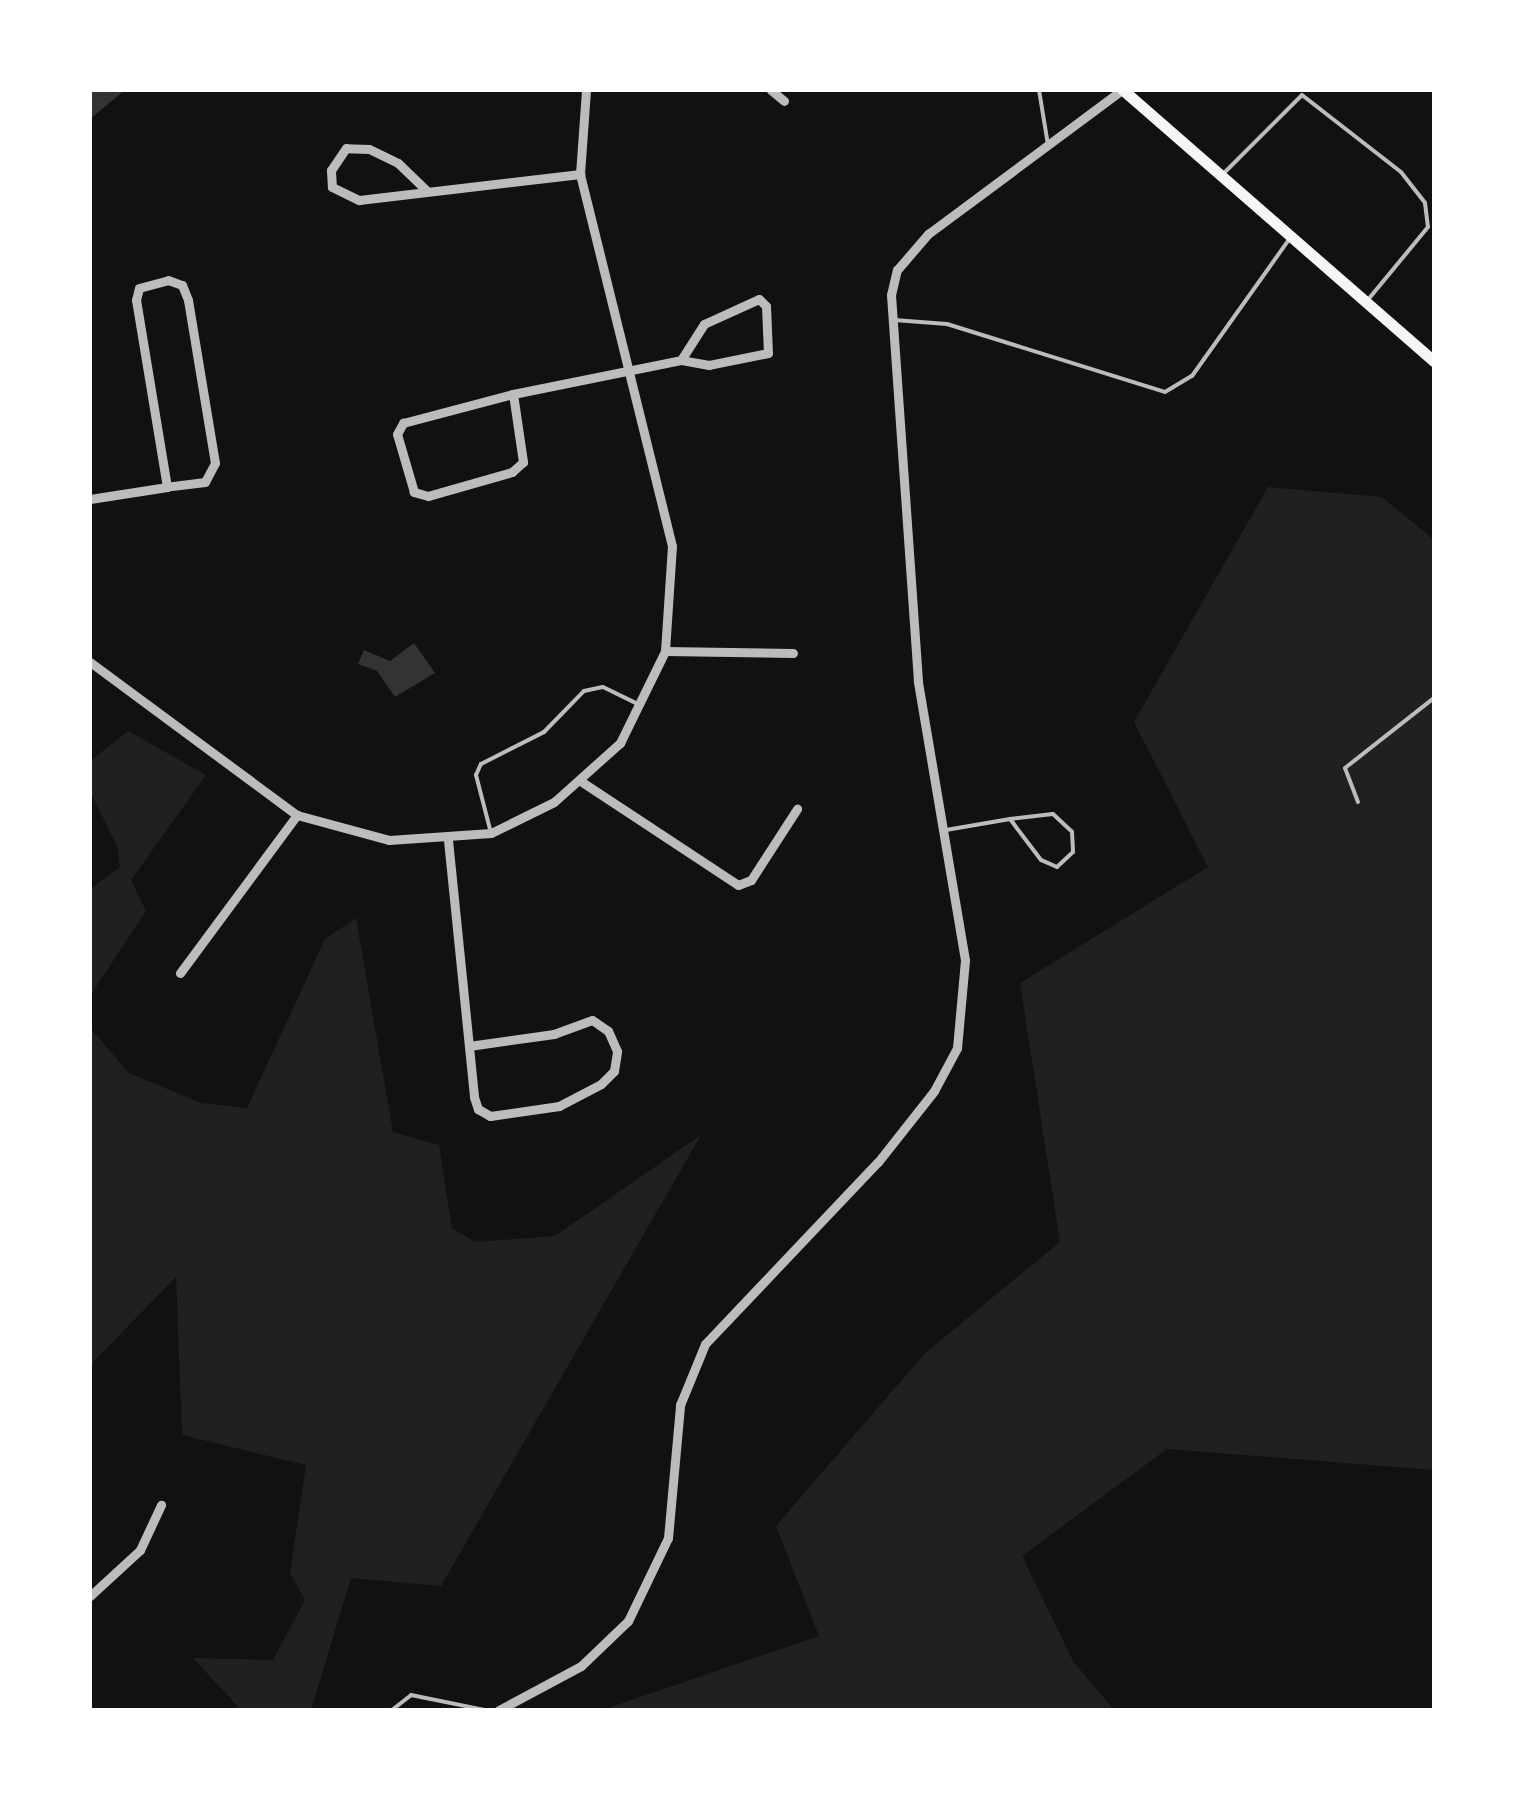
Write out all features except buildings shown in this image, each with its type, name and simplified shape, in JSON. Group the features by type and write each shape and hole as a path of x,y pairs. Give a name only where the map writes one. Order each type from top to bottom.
{"main road":[{"path":"1123,90 1434,361"}],"street":[{"path":"90,662 297,815 389,840 448,840 491,832 582,782 620,743 643,706 665,651 672,546 580,174 586,90"},
{"path":"772,90 784,101"},
{"path":"499,1710 581,1666 628,1621 668,1538 680,1404 705,1344 878,1162 934,1091 957,1048 965,960 918,682 891,320 897,270 928,234 1123,90"},
{"path":"427,191 398,163 369,150 346,148 331,170 332,187 344,198 427,191 580,174"},
{"path":"90,499 205,482 215,463 188,300 182,285 168,280 139,288 136,300 167,487"},
{"path":"513,394 523,462 512,472 428,496 414,492 397,434 403,424 513,394 626,366 680,360 708,365 768,353 766,306 759,299 747,302 704,324 680,360"},
{"path":"665,651 793,652"},
{"path":"582,782 746,886 797,809"},
{"path":"180,973 297,815"},
{"path":"448,840 474,1097 490,1116 559,1106 584,1094 614,1071 616,1050 608,1031 592,1020 554,1034 469,1046"},
{"path":"90,1596 140,1550 161,1505"}],"lane":[{"path":"1039,90 1048,145"},
{"path":"1221,176 1302,95 1401,172 1425,203 1428,227 1366,302"},
{"path":"891,320 946,324 1165,392 1192,376 1291,237"},
{"path":"491,832 476,775 480,764 544,732 584,691 602,687 643,706"},
{"path":"1358,802 1345,768 1434,698"},
{"path":"946,830 1010,819 1053,814 1072,832 1073,852 1057,867 1041,860 1010,819"},
{"path":"392,1710 412,1695 485,1710"}],"shaded area":[{"path":"90,90 125,90 90,119"},
{"path":"1268,487 1382,497 1434,540 1434,1470 1167,1449 1022,1556 1073,1661 1114,1710 602,1710 819,1636 776,1526 925,1353 1060,1242 1020,983 1208,867 1134,722"},
{"path":"414,643 435,673 395,697 377,671 358,664 364,650 390,661"},
{"path":"128,731 206,775 131,880 146,911 90,996 90,889 120,867 117,846 90,791 90,761"},
{"path":"356,918 393,1132 439,1145 452,1228 475,1242 555,1236 701,1135 441,1586 351,1578 311,1710 241,1710 193,1658 273,1660 305,1600 290,1573 306,1465 182,1435 176,1277 90,1365 90,1028 129,1073 201,1103 247,1108 325,939"}]}
